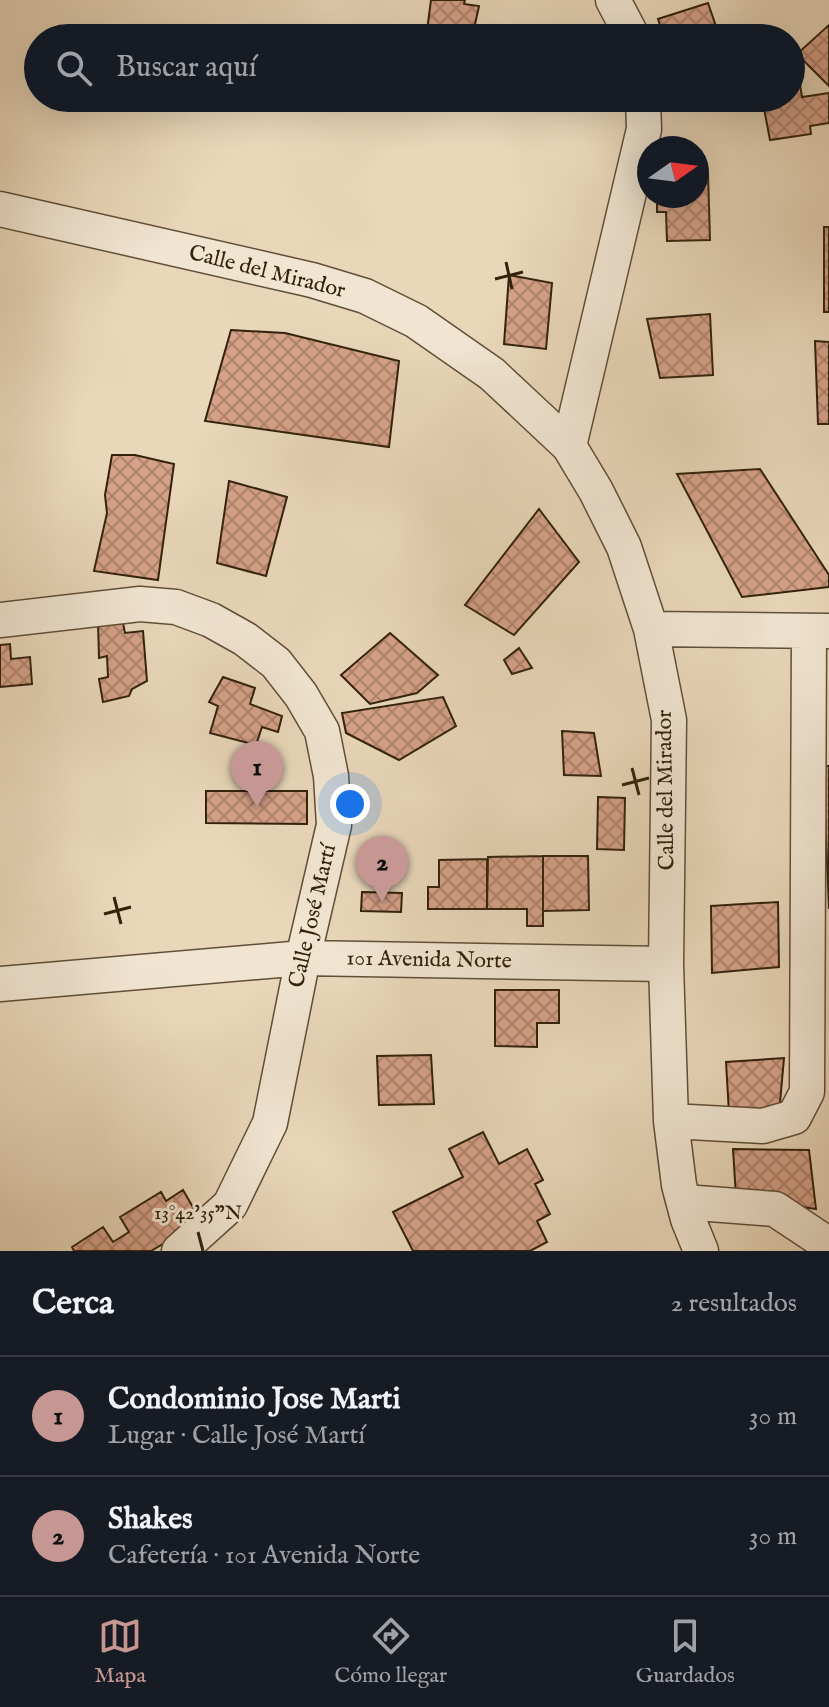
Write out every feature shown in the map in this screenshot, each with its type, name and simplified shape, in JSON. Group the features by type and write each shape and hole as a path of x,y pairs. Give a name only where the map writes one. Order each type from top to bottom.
{"street":[{"path":"613,0 626,24"},
{"path":"569,446 644,129 643,112"},
{"name":"Calle del Mirador","path":"0,209 312,280 365,296 416,321 492,374 569,446 624,547 651,629 669,720 666,964 671,1121 674,1161 701,1251"},
{"name":"Calle José Martí","path":"0,620 140,604 176,607 211,620 245,639 276,663 301,695 322,731 331,776 334,825 270,1123 230,1205 179,1251"},
{"path":"651,629 819,631 807,1092 794,1117 763,1126 671,1121"},
{"name":"101 Avenida Norte","path":"0,984 303,958 666,964"},
{"path":"684,1202 775,1209 829,1245"}],"building":[{"path":"431,0 465,0 464,4 479,6 475,24 428,24"},
{"path":"708,3 715,24 660,24 658,19"},
{"path":"829,25 829,86 805,62 805,47"},
{"path":"829,93 829,123 810,126 811,134 770,140 765,112 805,112 805,97"},
{"path":"709,206 710,240 667,241 666,212 657,212 657,208"},
{"path":"824,227 829,227 829,312 824,312"},
{"path":"509,275 552,283 546,349 504,344"},
{"path":"710,314 713,375 660,378 647,319"},
{"path":"231,330 285,333 399,361 389,447 205,421"},
{"path":"815,341 829,342 829,424 818,424"},
{"path":"112,455 135,455 174,464 158,580 94,571 107,513 105,495"},
{"path":"760,469 829,575 829,587 742,597 677,474"},
{"path":"229,481 287,497 266,576 217,563"},
{"path":"539,509 579,562 514,635 465,605"},
{"path":"122,618 125,633 143,631 147,681 132,689 129,696 103,702 99,679 108,677 107,656 99,658 98,622"},
{"path":"390,633 438,675 417,693 370,704 341,675"},
{"path":"10,644 11,659 30,657 32,684 0,687 0,645"},
{"path":"519,648 532,668 512,674 504,660"},
{"path":"223,677 255,688 250,704 282,716 278,732 262,727 256,745 210,733 218,706 209,702"},
{"path":"443,697 456,726 399,760 346,733 342,713"},
{"path":"562,731 594,733 601,776 564,775"},
{"path":"823,766 829,766 829,909"},
{"path":"206,791 307,791 307,824 206,823"},
{"path":"598,797 625,798 624,850 597,849"},
{"path":"543,856 543,926 527,926 527,909 487,909 488,857"},
{"path":"543,856 588,856 589,910 543,911"},
{"path":"487,859 487,909 428,909 428,887 439,887 439,860"},
{"path":"362,892 402,893 401,912 361,911"},
{"path":"778,902 779,967 712,973 711,906"},
{"path":"495,990 559,990 559,1023 537,1023 537,1047 495,1046"},
{"path":"431,1055 434,1104 379,1105 377,1056"},
{"path":"784,1058 779,1114 729,1113 726,1062"},
{"path":"483,1132 499,1164 527,1149 543,1180 535,1184 550,1214 537,1221 547,1242 530,1251 413,1251 393,1212 463,1177 449,1149"},
{"path":"733,1149 809,1150 816,1209 736,1197"},
{"path":"183,1190 201,1221 151,1251 74,1251 72,1247 103,1227 113,1242 129,1232 120,1217 161,1192 166,1201"}],"place":[{"name":"Condominio Jose Marti","path":"257,807"},
{"name":"Shakes","path":"382,902"}]}
